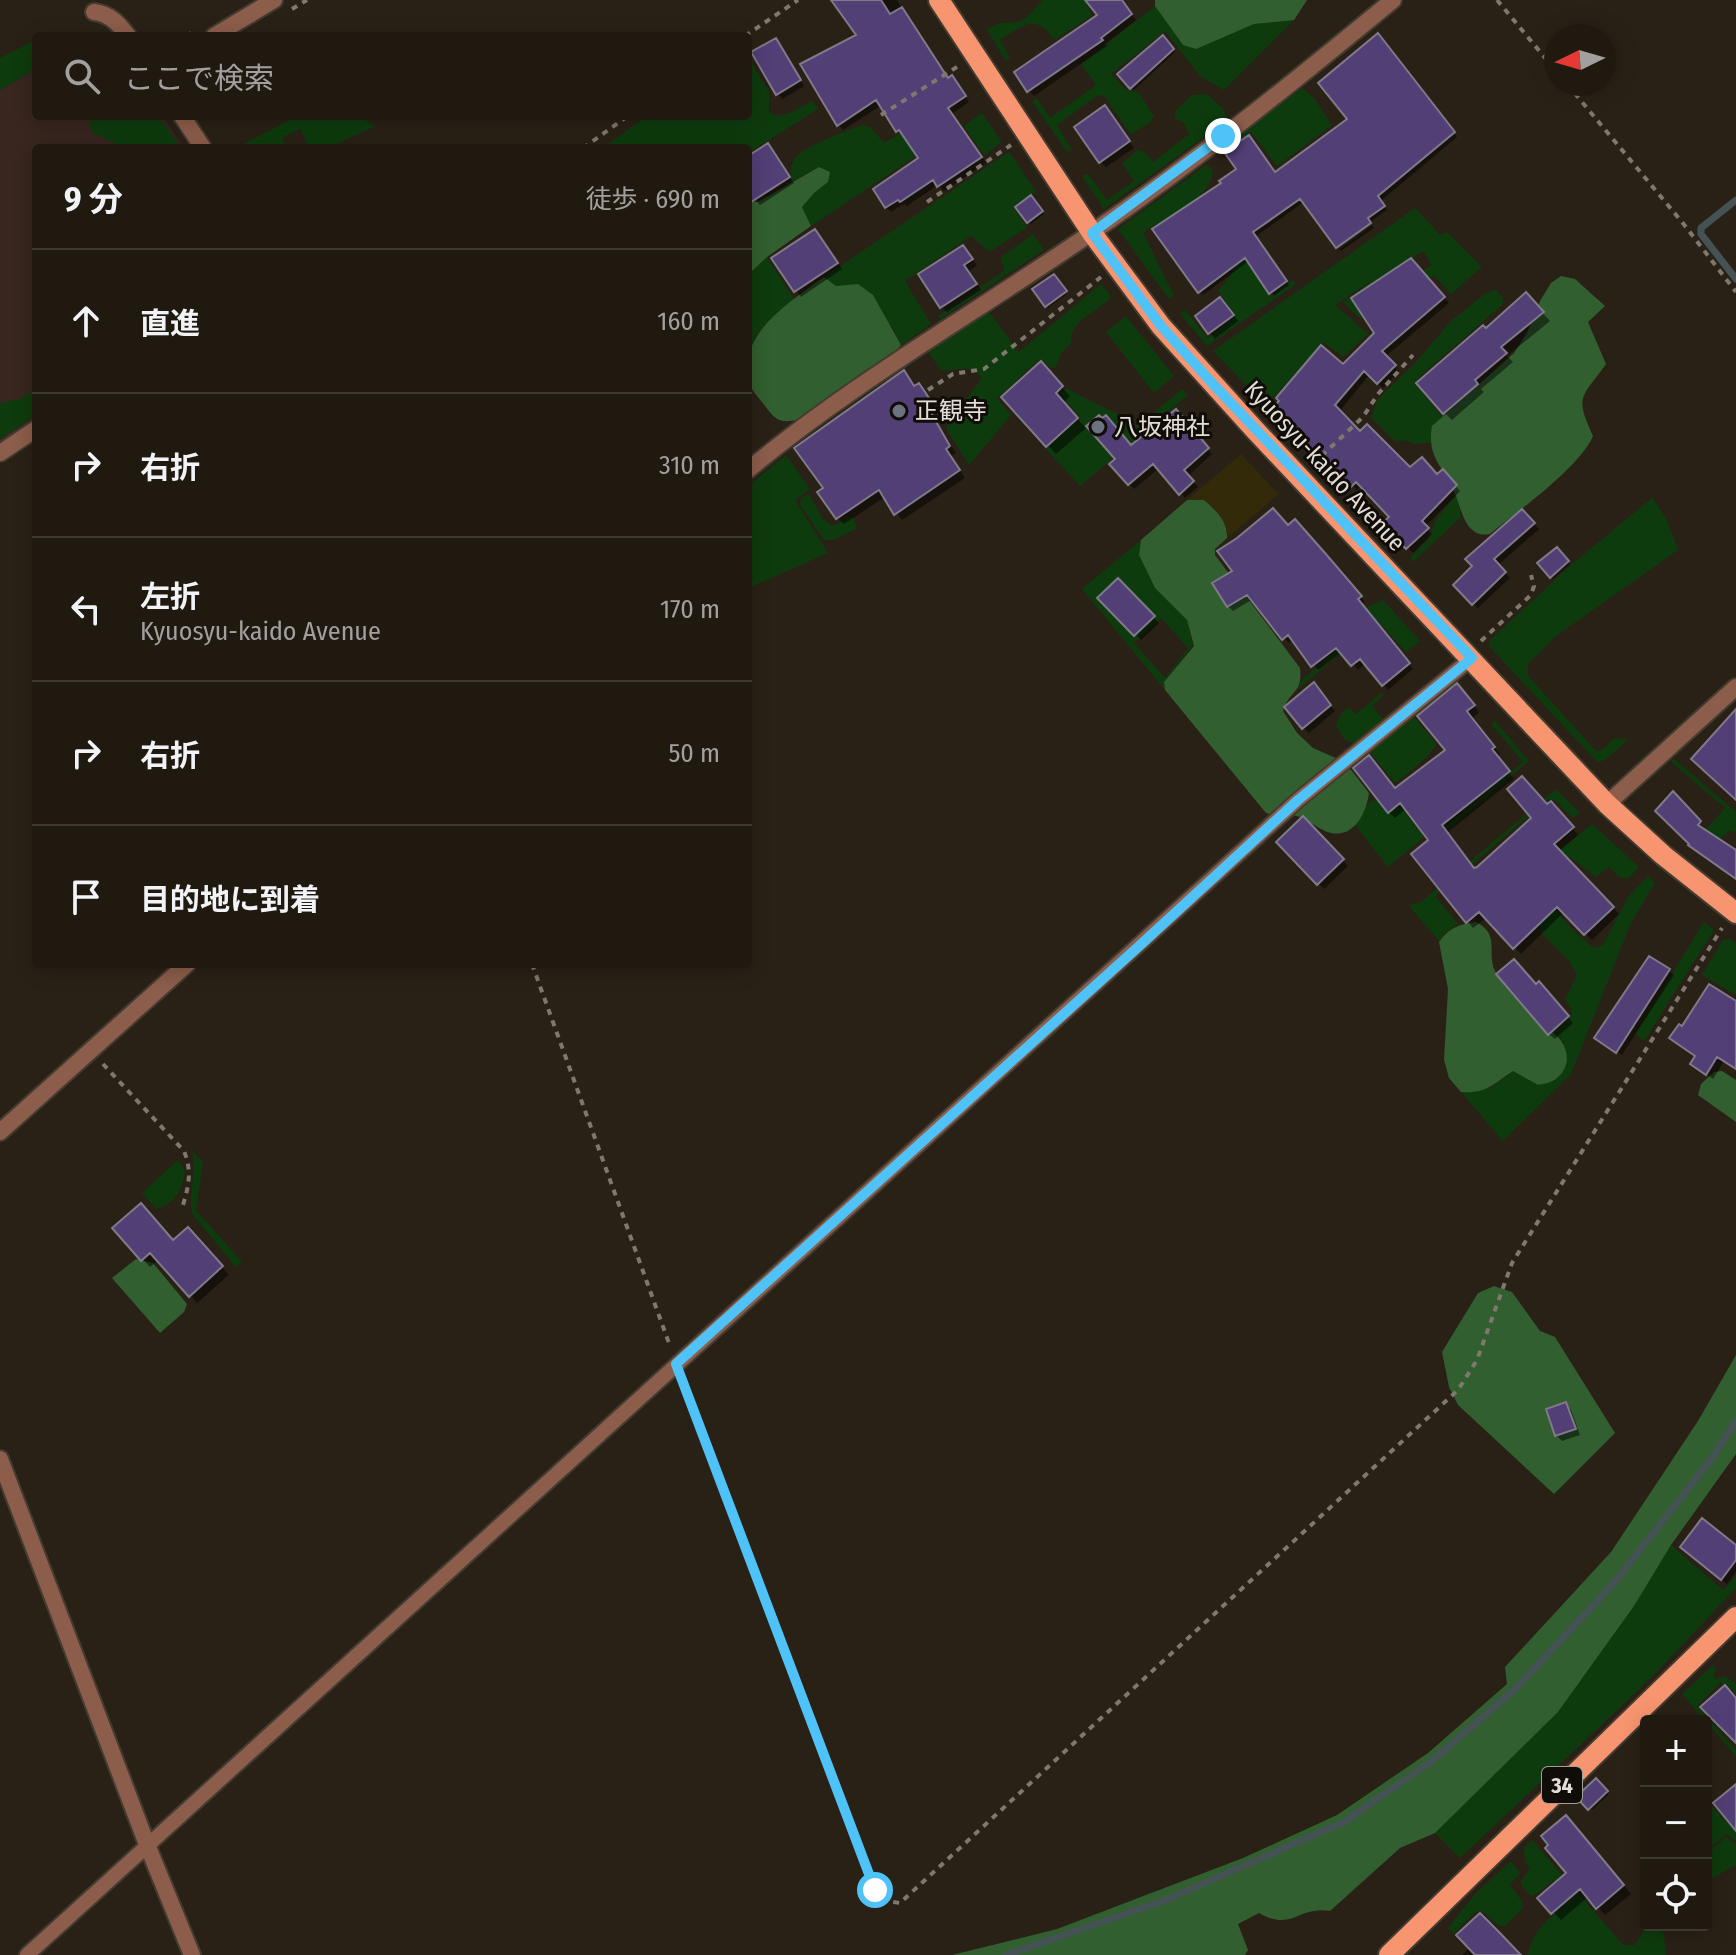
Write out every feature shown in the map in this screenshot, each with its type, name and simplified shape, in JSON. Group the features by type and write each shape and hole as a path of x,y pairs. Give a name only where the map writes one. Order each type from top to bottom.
{"main road":[{"name":"Kyuosyu-kaido Avenue","path":"939,0 1092,233 1161,326 1607,804 1663,855 1734,912"},
{"name":"34","path":"1389,1955 1736,1617"}],"street":[{"path":"221,32 274,0"},
{"path":"752,467 787,437 895,362 1092,233 1302,76 1393,0"},
{"path":"94,12 104,13 125,32"},
{"path":"185,120 200,144"},
{"path":"0,453 32,432"},
{"path":"1607,804 1736,687"},
{"path":"0,1132 183,968"},
{"path":"0,1459 192,1955"}],"lane":[{"path":"27,1955 1298,800 1470,656"}],"path":[{"path":"751,32 798,0"},
{"path":"1497,0 1544,57"},
{"path":"881,115 974,56"},
{"path":"1577,96 1736,292"},
{"path":"589,144 622,120"},
{"path":"927,202 1026,134"},
{"path":"928,390 953,374 984,369 1103,276"},
{"path":"1300,477 1363,417 1378,394 1413,355"},
{"path":"1470,656 1531,595 1534,586 1531,575"},
{"path":"533,968 676,1364 875,1890 885,1901 900,1903 1458,1390 1477,1360 1512,1263 1734,912"},
{"path":"90,1051 184,1151 190,1166 189,1186 183,1205"}],"shaded area":[{"path":"32,71 32,120 165,120 181,144 32,144 32,422 0,443 0,90"}],"green space":[{"path":"1043,0 1085,0 1092,16 1054,40 1041,26 1022,26 1000,40 1010,58 1006,61 987,30 998,24 1024,19"},
{"path":"1155,0 1307,0 1294,20 1254,24 1196,49 1183,45 1155,6"},
{"path":"1155,6 1183,45 1254,24 1294,20 1224,90 1200,76 1165,31 1111,74 1125,89 1139,93 1154,116 1149,123 1131,134 1104,96 1098,95 1057,125 1072,150 1067,152 1032,101 1037,98 1050,118 1096,85 1081,64"},
{"path":"32,42 32,71 0,90 0,58"},
{"path":"752,64 769,92 769,112 776,116 790,113 812,101 818,109 752,150 752,144 608,144 642,120 752,120"},
{"path":"1302,88 1314,98 1332,125 1277,166 1251,132 1223,152 1221,149"},
{"path":"1207,94 1223,109 1228,120 1104,209 1082,176 1088,174 1107,200 1134,181 1122,163 1138,150 1153,162 1189,134 1183,122 1175,119 1175,111 1192,95"},
{"path":"982,113 1002,142 984,155 964,126"},
{"path":"89,120 161,120 178,144 116,144 92,132"},
{"path":"289,120 365,120 376,126 336,144 305,144 300,129 282,138 285,144 244,144"},
{"path":"863,125 870,127 884,143 913,126 928,148 811,226 802,207 813,193 828,182 819,167 791,182 794,159 818,143"},
{"path":"1009,152 1036,191 1013,207 1027,227 990,252 971,236 905,281 931,324 901,345 893,328 824,277"},
{"path":"1207,164 1213,171 1204,191 1186,207 1143,232 1174,295 1169,299 1118,229"},
{"path":"819,167 830,172 828,182 802,207 811,226 752,271 752,201 758,202"},
{"path":"1415,208 1440,235 1447,232 1482,267 1451,294 1434,275 1391,312 1371,320 1363,319 1343,302 1383,273 1335,305 1368,334 1343,357 1323,342 1266,406 1213,351","holes":["1423,251 1432,265 1361,312 1352,298"]},
{"path":"1033,234 1044,250 940,319 938,316 1004,271 1001,257"},
{"path":"1239,248 1270,296 1293,280 1296,284 1207,346 1180,314 1185,310 1208,338 1236,316 1218,291 1234,267 1227,255"},
{"path":"767,257 794,299 756,335 752,344 752,271"},
{"path":"1561,276 1575,279 1605,306 1588,322 1606,364 1583,397 1584,412 1593,436 1575,462 1547,488 1490,534 1482,534 1467,523 1452,487 1434,456 1432,426 1514,353 1527,333 1540,301 1551,283"},
{"path":"824,277 836,286 858,284 873,295 901,345 891,356 800,419 788,421 776,418 752,388 752,345 770,320"},
{"path":"1101,284 1112,298 1080,321 1056,367 1051,368 1040,359 997,398 1011,415 969,465 947,430 947,424 982,378 969,369 942,371 928,352 931,346 985,311 990,313 1019,352"},
{"path":"1496,290 1503,298 1503,304 1418,378 1417,386 1442,417 1432,426 1431,443 1396,442 1371,417 1378,399 1452,320 1486,293"},
{"path":"1126,316 1174,376 1154,393 1106,332"},
{"path":"1067,388 1138,426 1182,389 1188,395 1080,486 1046,449 1081,418 1060,394"},
{"path":"32,392 32,418 0,439 0,405"},
{"path":"786,455 810,489 795,500 828,553 752,586 752,483"},
{"path":"809,494 823,519 832,526 852,516 857,528 833,540 824,540 800,505 801,498"},
{"path":"1457,494 1461,517 1413,562 1410,558 1430,537 1435,521"},
{"path":"1652,498 1667,520 1678,550 1556,636 1528,664 1528,676 1596,751 1615,738 1629,739 1605,760 1597,762 1489,646 1489,641 1571,565"},
{"path":"1187,500 1204,500 1220,516 1226,526 1227,538 1215,549 1215,555 1300,668 1298,688 1283,711 1297,733 1313,748 1338,759 1369,793 1361,818 1350,830 1343,833 1325,831 1297,816 1266,813 1165,690 1164,682 1194,646 1187,620 1155,588 1139,555 1141,540"},
{"path":"1141,540 1139,555 1155,588 1187,620 1193,645 1164,682 1165,690 1082,589","holes":["1118,578 1154,616 1134,636 1098,598","1161,618 1188,648 1165,678 1134,643"]},
{"path":"1383,600 1420,641 1406,652 1378,621 1297,690 1301,681 1343,645 1365,608"},
{"path":"1381,693 1384,695 1372,706 1383,719 1353,744 1344,739 1336,726 1340,715 1349,707 1356,714"},
{"path":"1413,716 1437,744 1426,758 1395,783 1369,751"},
{"path":"1495,721 1529,761 1447,830 1445,827 1523,762 1491,724"},
{"path":"1674,759 1736,812 1736,833 1730,830 1701,856 1696,852 1704,844 1698,838 1725,808 1670,761"},
{"path":"1387,788 1424,837 1388,867 1351,819"},
{"path":"1556,789 1580,813 1573,818 1556,801 1549,799 1435,896 1458,924 1439,941 1408,905 1419,903 1432,893"},
{"path":"1592,824 1639,867 1628,879 1619,877 1609,867 1596,877 1570,857 1563,857 1555,884 1554,906 1576,933 1594,948 1603,945 1628,897 1648,876 1655,883 1631,923 1571,1074 1503,1141 1461,1092 1489,1089 1513,1071 1538,1085 1556,1080 1564,1043 1554,1032 1570,1018 1572,1011 1565,999 1577,975 1569,961 1541,933 1539,918 1510,891"},
{"path":"1476,922 1484,927 1491,938 1493,964 1499,977 1545,1028 1563,1043 1566,1065 1553,1081 1538,1085 1513,1071 1484,1090 1461,1092 1449,1078 1444,1060 1448,989 1439,942 1455,928"},
{"path":"1704,922 1714,930 1644,1041 1635,1034"},
{"path":"1730,939 1736,944 1736,995 1702,975 1723,940"},
{"path":"1722,1071 1736,1080 1736,1122 1698,1095 1701,1084 1714,1072"},
{"path":"191,1149 203,1163 196,1210 242,1262 236,1267 193,1215 194,1166"},
{"path":"178,1160 185,1170 180,1189 174,1199 157,1209 142,1193"},
{"path":"136,1259 153,1263 187,1304 184,1312 160,1333 112,1278"},
{"path":"1494,1286 1512,1292 1540,1331 1555,1337 1615,1433 1554,1494 1458,1405 1449,1387 1442,1352 1478,1293"},
{"path":"1736,1355 1736,1454 1558,1712 1435,1833 1400,1848 1330,1911 1319,1910 1280,1920 1259,1913 1238,1924 1248,1950 1245,1955 952,1955 1057,1929 1243,1858 1337,1815 1428,1753 1507,1684 1505,1667 1611,1552 1698,1421"},
{"path":"1671,1545 1723,1590 1736,1576 1736,1588 1650,1679 1460,1858 1435,1833 1558,1712 1634,1606"},
{"path":"1713,1665 1716,1670 1713,1676 1717,1679 1725,1676 1736,1684 1736,1694 1727,1684 1720,1683 1697,1706 1705,1715 1700,1715 1682,1694"},
{"path":"1712,1723 1736,1750 1736,1756 1712,1728"},
{"path":"1712,1807 1729,1824 1736,1818 1736,1841 1727,1834 1712,1846"},
{"path":"1726,1837 1736,1844 1736,1865 1712,1879 1712,1859 1712,1850"},
{"path":"1532,1840 1623,1945 1634,1945 1643,1931 1662,1931 1666,1955 1528,1955 1538,1931 1570,1900 1553,1881 1531,1896 1523,1888 1521,1881 1530,1869 1525,1862 1524,1848"},
{"path":"1511,1861 1520,1873 1510,1885 1522,1901 1523,1908 1505,1926 1499,1926 1483,1912 1477,1911 1453,1934 1448,1928 1475,1894"}],"sand":[{"path":"1241,454 1279,494 1227,538 1223,521 1213,508 1204,500 1187,500"}],"building":[{"path":"831,0 881,0 890,14 902,7 948,78 952,75 966,96 948,108 982,157 937,187 933,180 885,208 873,189 918,158 899,130 896,132 876,100 837,126 800,64 856,35"},
{"path":"1085,0 1122,0 1132,14 1101,38 1103,40 1027,92 1014,72 1097,15"},
{"path":"1378,33 1455,132 1378,196 1385,206 1368,218 1371,223 1336,248 1300,199 1253,232 1287,281 1269,294 1245,258 1198,293 1152,229 1221,183 1219,181 1236,169 1224,152 1249,135 1275,172 1347,119 1318,83"},
{"path":"1163,35 1174,49 1130,89 1117,74"},
{"path":"776,38 801,80 776,95 752,51"},
{"path":"1105,105 1130,141 1099,163 1074,127"},
{"path":"768,143 790,177 752,201 752,153"},
{"path":"1031,195 1043,211 1027,223 1015,207"},
{"path":"815,229 838,263 794,292 771,258"},
{"path":"963,245 973,259 964,265 977,284 940,308 918,274"},
{"path":"1411,258 1445,297 1382,351 1396,365 1377,384 1364,371 1335,405 1360,431 1367,424 1410,467 1422,457 1437,474 1443,469 1457,485 1422,521 1429,528 1406,549 1382,523 1389,517 1356,482 1351,487 1285,421 1283,424 1269,411 1279,401 1276,398 1321,345 1343,364 1374,333 1351,298"},
{"path":"1054,274 1067,291 1045,307 1032,289"},
{"path":"1526,292 1544,312 1501,347 1507,353 1475,380 1478,384 1443,414 1416,383"},
{"path":"1220,297 1234,315 1208,334 1195,316"},
{"path":"1041,361 1063,386 1056,393 1078,418 1046,447 1001,397"},
{"path":"904,370 914,386 919,383 931,401 926,404 950,446 946,449 960,470 894,515 879,490 836,519 817,492 823,488 794,448"},
{"path":"1176,409 1209,448 1184,470 1194,481 1179,495 1153,464 1128,485 1109,464 1115,459 1086,426 1099,415 1102,418 1106,415 1131,445"},
{"path":"1273,508 1288,525 1295,519 1362,596 1358,599 1410,663 1382,686 1360,659 1351,666 1336,648 1311,667 1288,635 1282,640 1247,595 1227,607 1212,583 1232,571 1217,551"},
{"path":"1522,509 1535,523 1494,559 1506,572 1472,605 1453,585 1472,566 1465,559"},
{"path":"1557,547 1569,561 1550,578 1537,563"},
{"path":"1118,578 1155,616 1134,636 1097,598"},
{"path":"1314,682 1331,705 1302,729 1284,707"},
{"path":"1457,683 1475,705 1467,711 1510,771 1442,825 1474,868 1477,867 1531,818 1507,789 1522,776 1547,804 1551,801 1574,827 1554,844 1614,907 1584,935 1557,907 1513,949 1479,912 1466,923 1411,854 1428,840 1400,803 1388,813 1353,768 1369,755 1395,788 1445,750 1417,716"},
{"path":"1736,709 1736,800 1691,759"},
{"path":"1673,791 1701,821 1698,825 1736,850 1736,879 1688,845 1655,811"},
{"path":"1303,816 1344,859 1317,885 1276,842"},
{"path":"1649,956 1670,969 1616,1053 1594,1038"},
{"path":"1514,959 1536,984 1539,981 1569,1016 1548,1035 1496,974"},
{"path":"1709,984 1736,1001 1736,1069 1717,1057 1706,1075 1690,1064 1695,1056 1669,1038 1679,1024 1682,1026"},
{"path":"141,1203 173,1240 188,1227 223,1266 189,1297 150,1253 141,1261 112,1228"},
{"path":"1566,1402 1576,1429 1555,1436 1546,1409"},
{"path":"1702,1518 1736,1545 1736,1560 1721,1580 1680,1547"},
{"path":"1725,1685 1736,1698 1736,1743 1712,1719 1712,1715 1700,1707"},
{"path":"1596,1778 1608,1791 1588,1810 1576,1797"},
{"path":"1736,1784 1736,1831 1713,1803"},
{"path":"1566,1815 1624,1885 1596,1909 1580,1889 1551,1914 1537,1898 1566,1873 1545,1848 1548,1845 1541,1836"},
{"path":"1480,1913 1521,1955 1475,1955 1456,1935"}],"waterway":[{"path":"1736,200 1701,228 1701,234 1736,279"},
{"path":"1006,1955 1166,1900 1344,1822 1432,1761 1515,1689 1614,1583 1712,1458 1736,1421"}],"place":[{"name":"正観寺","path":"899,411"},
{"name":"八坂神社","path":"1098,427"}],"route":[{"path":"875,1890 676,1364 1298,800 1472,658 1255,430 1161,326 1092,233 1223,136"}]}
